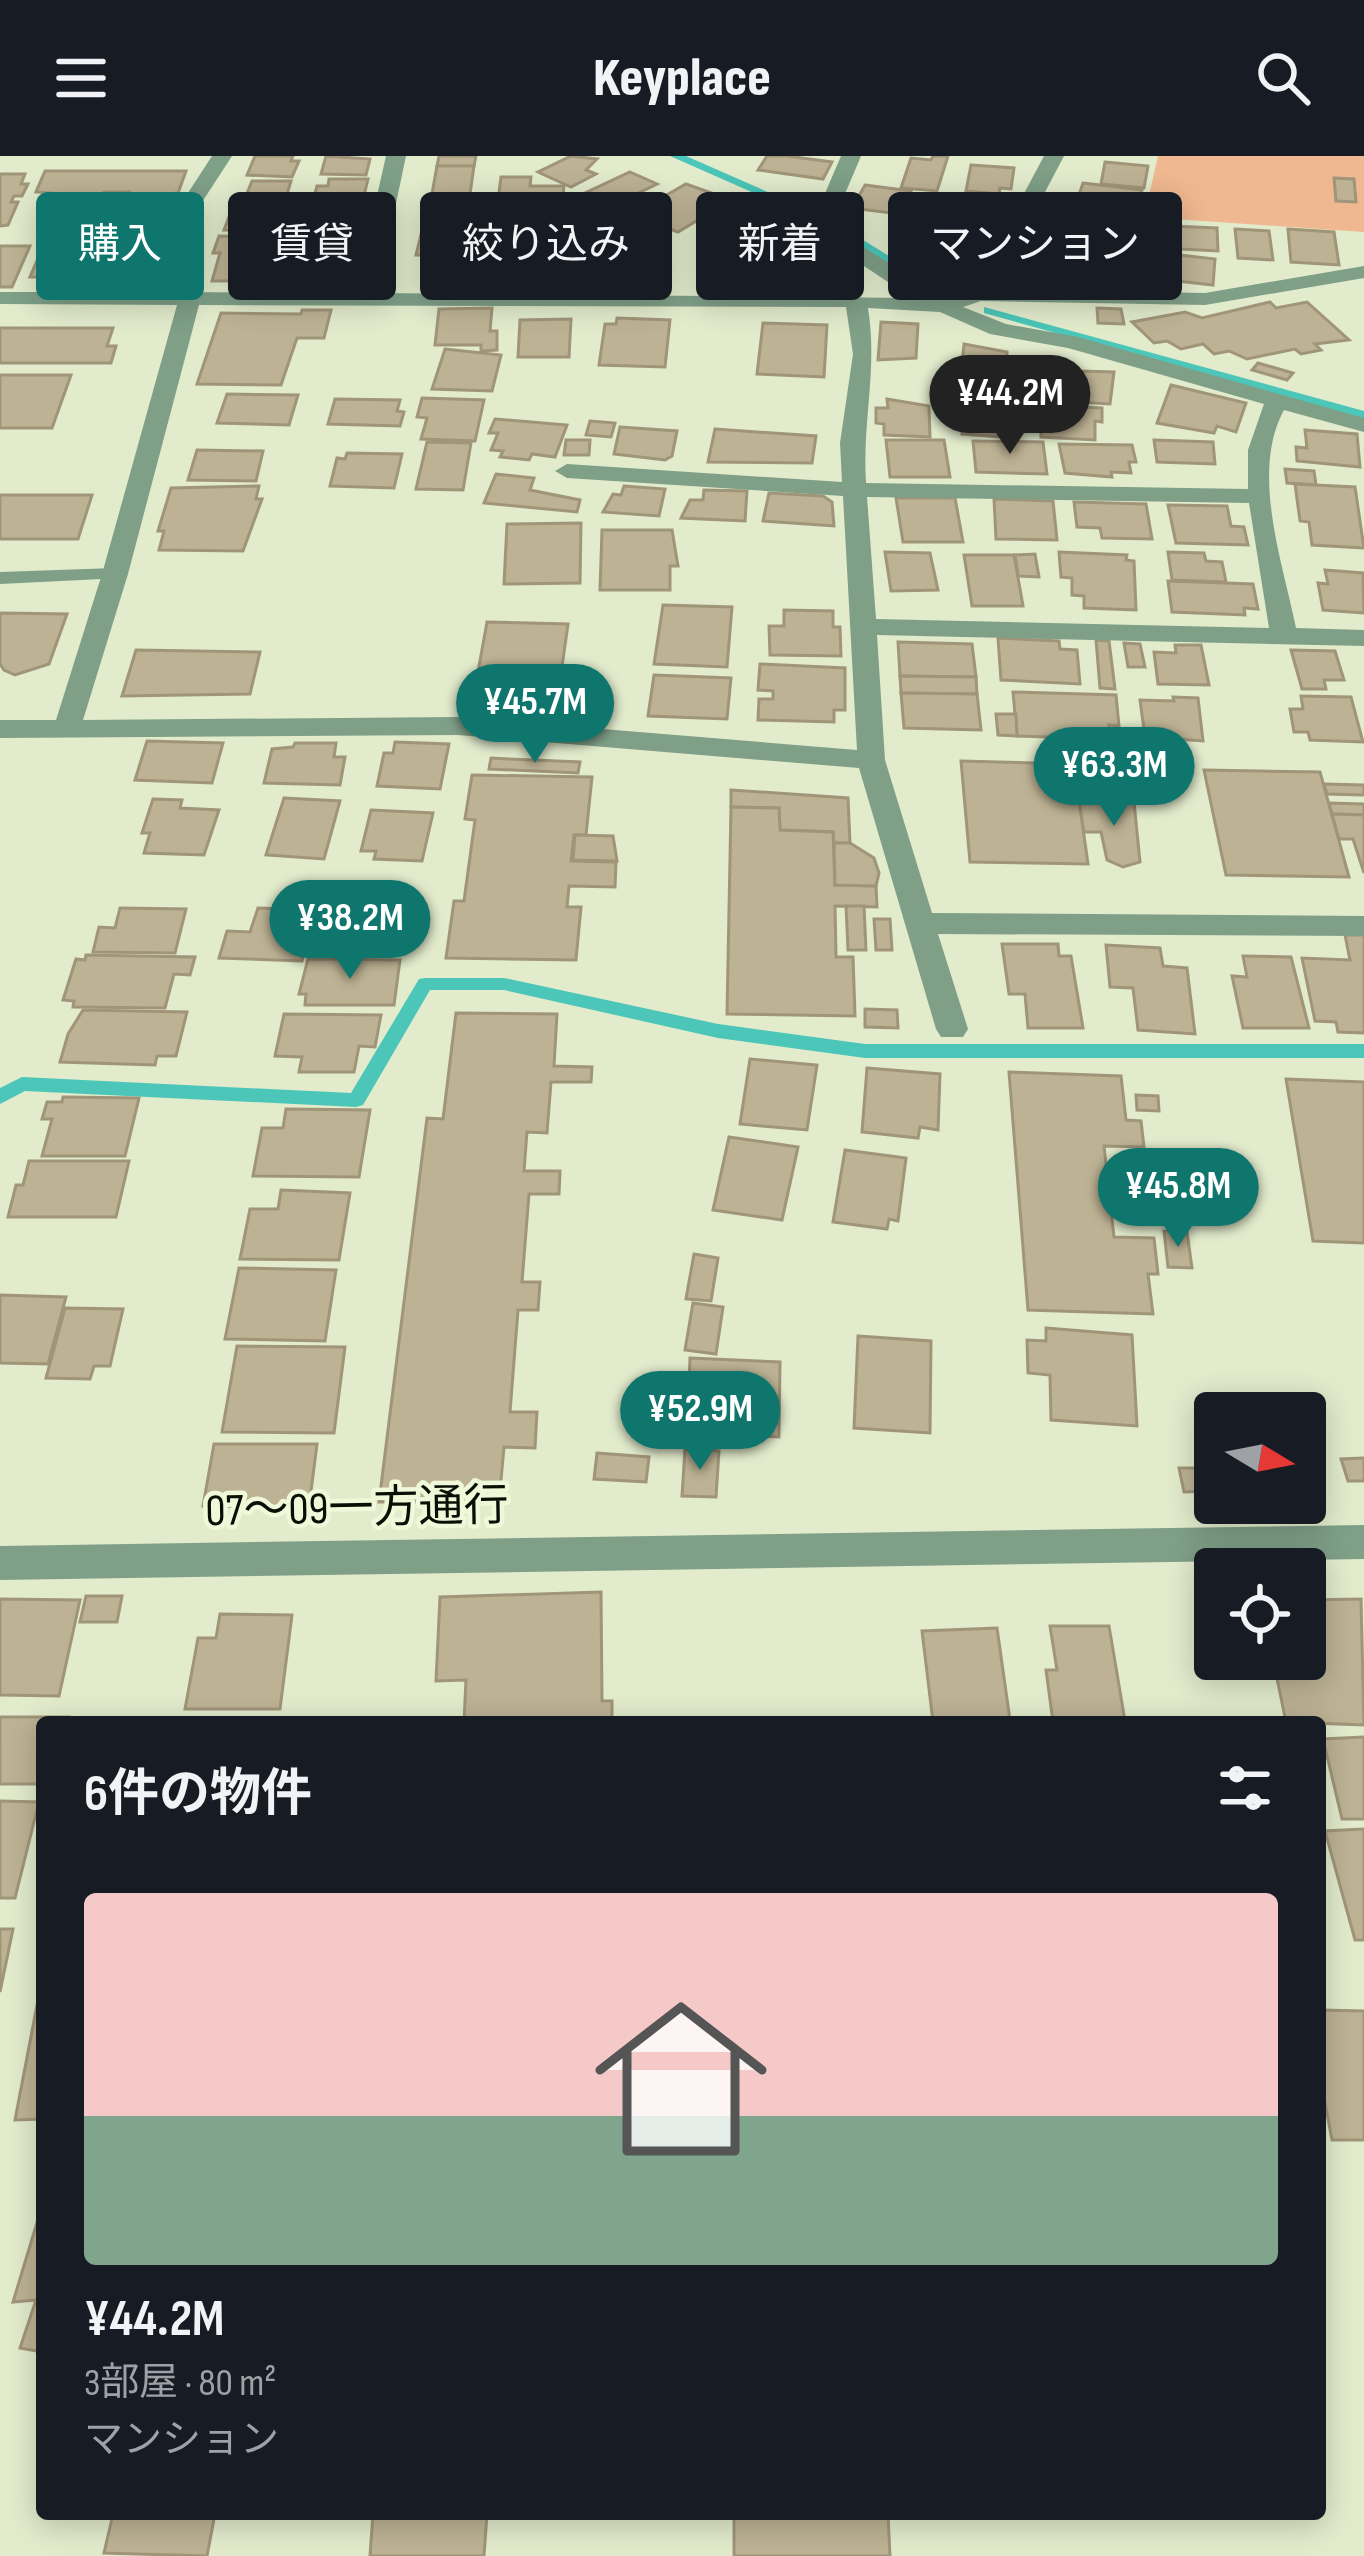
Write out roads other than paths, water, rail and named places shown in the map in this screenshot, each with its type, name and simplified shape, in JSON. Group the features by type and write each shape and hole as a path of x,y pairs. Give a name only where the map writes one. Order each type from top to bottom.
{"street":[{"path":"199,192 222,156"},
{"path":"388,192 396,156"},
{"path":"851,156 829,208 808,222 943,306 980,325 1031,340 1070,342 1364,425"},
{"path":"1035,192 1054,156"},
{"path":"1182,299 1205,299 1364,272"},
{"path":"0,298 36,298"},
{"path":"396,298 856,301 943,306 963,300"},
{"path":"67,728 116,574 189,300"},
{"path":"856,301 864,354 853,443 871,760 952,1029"},
{"path":"1277,400 1262,418 1260,496 1284,636"},
{"path":"567,471 858,490 1260,496"},
{"path":"865,627 1364,638"},
{"path":"0,729 458,726 871,760"},
{"path":"920,923 1364,926"},
{"name":"07～09一方通行","path":"0,1563 1364,1542"}],"lane":[{"path":"0,578 116,574"}],"waterway":[{"path":"676,156 760,192"},
{"path":"864,245 888,260"},
{"path":"988,310 1364,415"},
{"path":"0,1097 22,1084 356,1100 425,984 504,984 718,1031 865,1051 1364,1051"}]}
